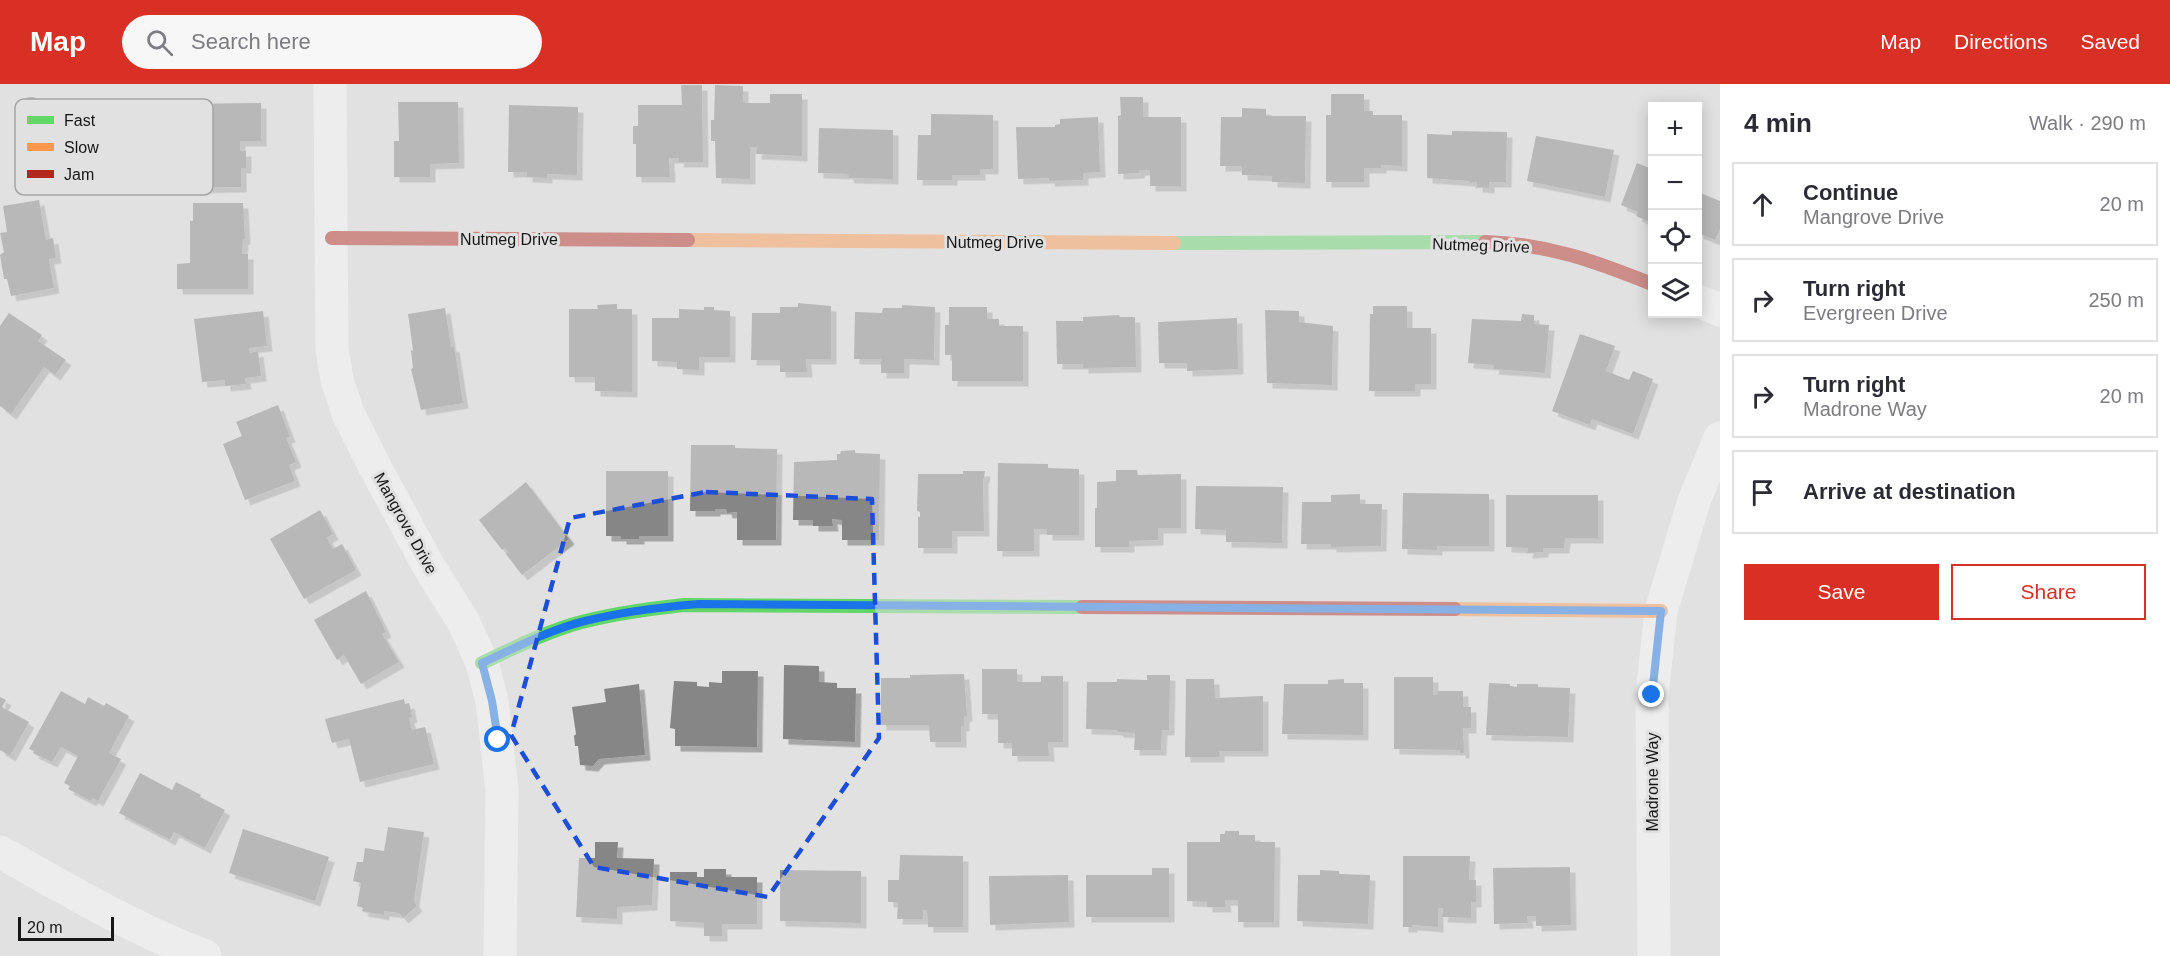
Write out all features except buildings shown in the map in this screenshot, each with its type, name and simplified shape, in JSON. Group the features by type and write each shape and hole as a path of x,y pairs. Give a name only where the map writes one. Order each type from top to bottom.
{"street":[{"name":"Mangrove Drive","path":"330,84 332,349 337,380 348,413 375,467 428,565 464,623 482,663 492,701 502,790 500,956"},
{"name":"Nutmeg Drive","path":"332,238 1352,244 1476,242 1540,247 1584,258 1648,282"},
{"path":"1702,303 1720,310"},
{"name":"Madrone Way","path":"1654,956 1652,695 1661,611 1694,501 1720,438"},
{"path":"482,663 538,637 584,621 655,607 699,604 1661,611"},
{"path":"0,852 118,918 172,944 205,956"}],"highlighted area":[{"path":"706,492 872,499 879,738 768,897 594,867 511,735 570,518"}],"traffic: fast":[{"path":"1174,243 1485,242"},
{"path":"482,663 571,625 627,612 684,605 1082,607"}],"traffic: slow":[{"path":"688,240 1174,243"},
{"path":"1455,609 1661,611"}],"traffic: jam":[{"path":"332,238 688,240"},
{"path":"1485,242 1551,250 1648,282"},
{"path":"1082,607 1455,609"}],"route":[{"path":"498,740 492,701 482,663 538,637 584,621 655,607 699,604 1661,611 1652,695"}]}
